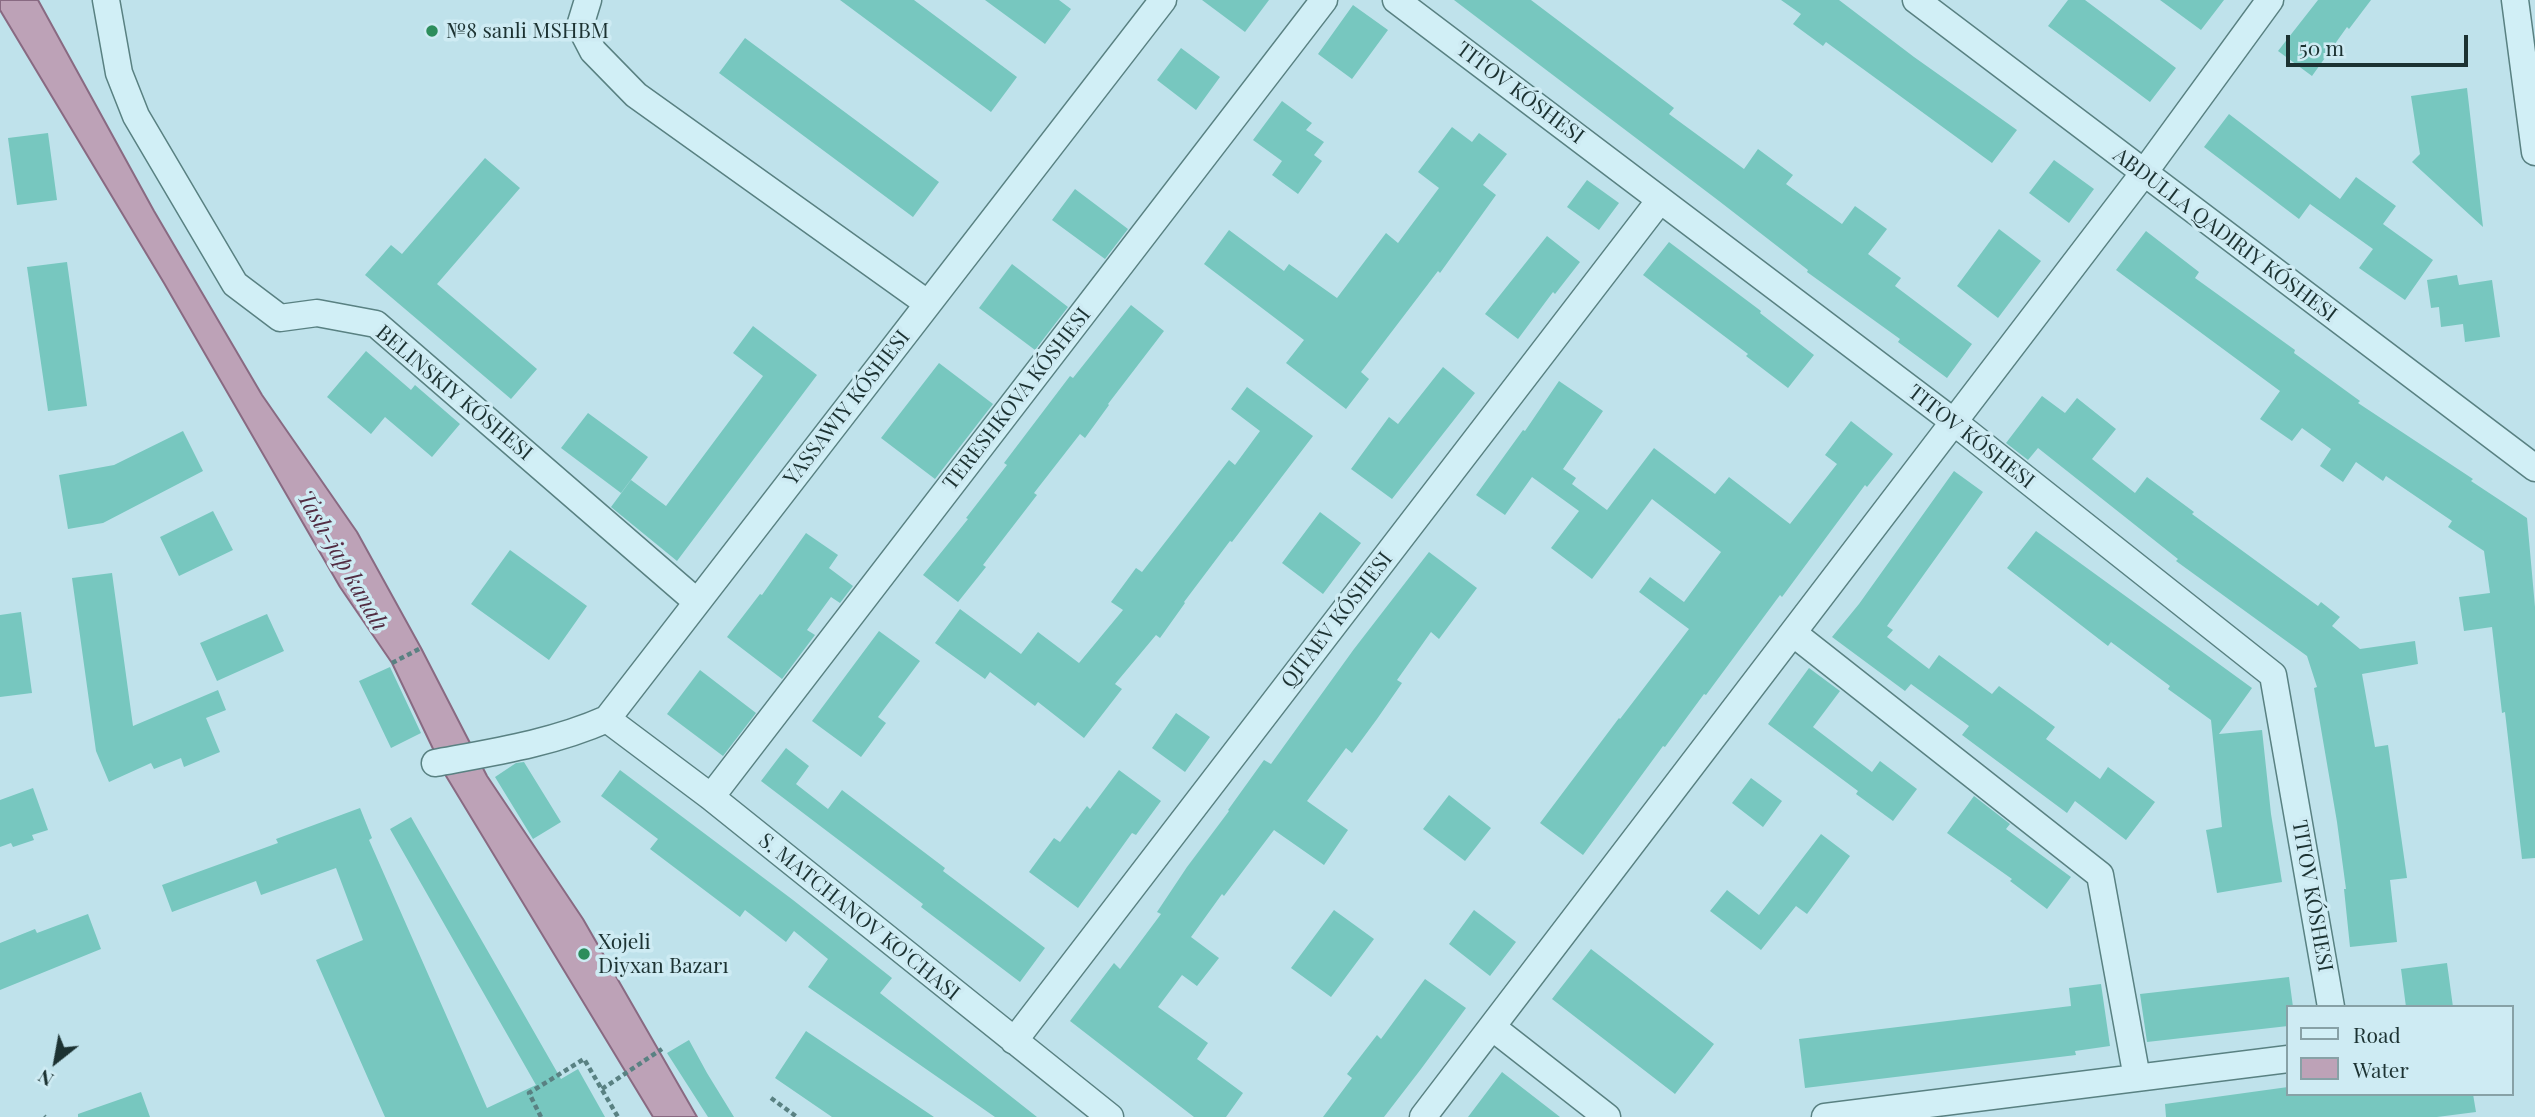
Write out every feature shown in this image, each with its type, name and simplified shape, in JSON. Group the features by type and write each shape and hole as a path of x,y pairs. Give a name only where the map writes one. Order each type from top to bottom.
{"street":[{"name":"BELINSKIY KÓSHESI","path":"106,0 119,73 136,116 235,284 280,318 317,313 376,324 697,602"},
{"path":"588,0 580,26 584,34 593,51 636,95 927,303"},
{"name":"YASSAWIY KÓSHESI","path":"435,762 574,734 607,719 1163,0"},
{"name":"TERESHKOVA KÓSHESI","path":"711,797 1324,0"},
{"name":"TITOV KÓSHESI","path":"1396,0 1954,422 2273,675 2332,1005"},
{"path":"1916,0 2535,468"},
{"path":"1423,1117 2143,174 2270,0"},
{"path":"2515,0 2527,31 2535,152"},
{"name":"QITAEV KÓSHESI","path":"1014,1041 1660,200"},
{"path":"1793,633 2100,875 2137,1079"},
{"name":"S. MATCHANOV KO'CHASI","path":"607,719 711,797 1110,1117"},
{"path":"1492,1027 1606,1117"},
{"path":"1825,1117 2010,1106 2137,1079 2286,1059"}],"path":[{"path":"392,663 421,648"},
{"path":"601,1089 662,1049"},
{"path":"541,1117 529,1093 584,1059 618,1117"},
{"path":"771,1098 797,1117"}],"water":[{"name":"Taslı-jap kanalı","path":"0,0 38,0 154,211 262,395 357,532 487,776 583,919 697,1117 653,1117 446,776 392,663 340,587 164,283 0,10"}],"building":[{"path":"840,0 914,0 1017,77 991,112"},
{"path":"985,0 1059,0 1071,9 1045,44"},
{"path":"1202,0 1269,0 1245,32"},
{"path":"1454,0 1531,0 1674,108 1669,114 1744,169 1758,149 1793,175 1786,184 1842,224 1855,206 1887,229 1868,254 1901,278 1895,286 1972,344 1947,378 1898,342 1900,339 1807,272 1808,270 1719,201"},
{"path":"1781,0 1839,0 2017,130 1992,163 1826,42 1823,46 1793,24 1801,14"},
{"path":"2068,0 2085,0 2176,68 2150,102 2048,26"},
{"path":"2160,0 2224,0 2201,30"},
{"path":"2318,0 2371,0 2349,29 2347,27 2312,76 2278,51"},
{"path":"1353,5 1388,30 1352,79 1318,54"},
{"path":"745,38 939,182 913,217 719,73"},
{"path":"1181,48 1220,77 1196,110 1157,80"},
{"path":"2467,88 2483,227 2412,162 2420,154 2411,96"},
{"path":"1282,101 1312,123 1306,130 1324,142 1314,155 1322,161 1298,194 1272,175 1282,161 1253,140"},
{"path":"2229,114 2340,199 2356,177 2396,206 2383,224 2433,260 2405,300 2359,268 2373,249 2310,204 2299,219 2204,147"},
{"path":"1452,127 1472,142 1479,133 1507,154 1483,185 1496,195 1440,273 1438,271 1361,372 1369,379 1346,409 1286,363 1304,340 1204,264 1229,230 1284,271 1289,264 1337,298 1386,233 1398,243 1439,188 1418,172"},
{"path":"48,133 57,200 17,205 8,138"},
{"path":"485,158 520,188 437,284 537,369 511,399 365,275 391,245 402,254"},
{"path":"2054,160 2094,189 2069,223 2029,193"},
{"path":"1587,180 1619,203 1599,230 1567,207"},
{"path":"1075,189 1128,229 1105,259 1052,220"},
{"path":"1999,229 2041,261 1998,318 1957,286"},
{"path":"2146,231 2199,272 2195,278 2295,350 2294,353 2360,401 2358,403 2527,518 2535,607 2535,858 2522,859 2492,627 2464,631 2459,597 2490,593 2484,551 2448,527 2452,521 2386,476 2383,481 2356,462 2343,482 2320,466 2331,449 2302,428 2292,441 2260,419 2280,391 2116,270"},
{"path":"1547,236 1580,262 1555,294 1553,292 1518,339 1485,314"},
{"path":"1669,242 1761,311 1760,313 1814,355 1788,388 1746,356 1748,354 1643,275"},
{"path":"67,262 87,406 48,411 27,267"},
{"path":"1012,264 1068,307 1035,350 979,308"},
{"path":"2457,275 2459,285 2492,280 2500,337 2465,342 2463,324 2441,327 2439,307 2431,308 2427,280"},
{"path":"1131,305 1164,331 1085,438 1080,434 1034,493 1037,495 958,602 923,575 968,519 966,518 1007,465 1004,463 1070,376 1073,378"},
{"path":"753,326 817,375 677,561 611,507 631,480 666,506 763,376 733,353"},
{"path":"366,351 411,390 415,385 460,424 432,457 385,417 371,434 327,397"},
{"path":"939,363 993,404 935,479 881,438"},
{"path":"1443,367 1475,393 1392,499 1351,469 1389,417 1398,424"},
{"path":"1559,381 1603,411 1563,469 1576,478 1572,484 1607,510 1654,448 1715,494 1729,477 1790,524 1837,464 1825,455 1851,421 1893,454 1867,487 1865,485 1782,597 1780,595 1706,695 1704,694 1665,747 1663,746 1583,855 1540,823 1689,629 1639,592 1650,577 1684,602 1721,552 1652,499 1592,579 1551,548 1579,511 1532,477 1505,515 1476,495"},
{"path":"1247,387 1313,436 1232,542 1230,541 1160,638 1156,635 1115,684 1122,689 1084,738 1038,702 1035,706 990,672 985,679 935,643 960,609 1021,654 1038,632 1079,663 1123,610 1111,602 1136,568 1142,572 1229,460 1235,465 1260,431 1231,409"},
{"path":"2042,396 2065,413 2077,398 2116,429 2092,459 2135,493 2147,477 2194,512 2192,514 2318,606 2321,602 2340,617 2332,626 2360,649 2415,641 2418,664 2362,674 2375,747 2388,745 2407,878 2390,880 2397,942 2350,947 2337,822 2314,688 2317,687 2307,656 2176,561 2178,559 2038,448 2028,460 2006,443"},
{"path":"588,413 648,457 621,493 561,448"},
{"path":"183,431 203,471 103,523 68,529 59,475 114,465"},
{"path":"1954,471 1983,492 1887,626 1893,630 1887,637 1929,669 1939,655 1992,694 1999,686 2055,727 2046,739 2100,779 2108,767 2155,802 2126,840 2075,801 2067,813 1962,735 1969,726 1911,684 1905,691 1832,637 1859,604"},
{"path":"213,511 233,550 179,576 160,537"},
{"path":"1320,512 1361,543 1323,594 1282,563"},
{"path":"2036,531 2252,688 2219,734 2262,730 2282,882 2217,893 2206,830 2222,827 2211,720 2111,642 2108,646 2007,568"},
{"path":"806,533 838,555 829,568 853,586 840,603 831,597 807,630 815,635 782,679 727,637 760,594 762,595"},
{"path":"510,550 587,606 549,660 471,604"},
{"path":"1429,552 1477,588 1439,639 1431,632 1397,680 1402,683 1377,719 1352,753 1346,748 1307,801 1348,830 1324,865 1274,830 1191,937 1219,958 1197,986 1182,975 1158,1007 1208,1043 1197,1059 1243,1093 1226,1117 1194,1117 1070,1021 1114,963 1120,969 1161,914 1157,912 1187,867 1264,760 1271,764 1354,649"},
{"path":"112,573 133,726 218,690 226,710 206,718 220,752 184,767 181,758 154,769 151,763 109,782 96,751 72,578"},
{"path":"21,612 32,693 0,697 0,615"},
{"path":"267,614 284,651 217,681 200,643"},
{"path":"879,631 920,661 878,717 886,723 861,757 812,721"},
{"path":"390,667 421,733 391,748 359,681"},
{"path":"1809,668 1840,691 1813,727 1872,772 1880,761 1917,789 1893,821 1856,794 1858,791 1768,724"},
{"path":"700,670 756,713 723,756 667,714"},
{"path":"1176,713 1210,737 1185,772 1152,748"},
{"path":"786,748 809,766 796,784 828,809 842,790 1045,948 1020,982 921,907 923,904 761,781"},
{"path":"524,762 561,822 533,839 495,777 516,763"},
{"path":"620,770 892,978 880,993 1037,1117 995,1117 808,987 828,959 794,931 786,942 745,910 740,917 650,849 658,839 601,796"},
{"path":"1119,770 1161,801 1136,835 1132,833 1078,908 1029,872 1054,838 1060,842 1087,806 1090,809"},
{"path":"1751,778 1782,801 1763,827 1732,803"},
{"path":"33,788 48,830 32,835 34,840 13,847 11,843 0,847 0,800"},
{"path":"1449,795 1491,828 1465,861 1423,829"},
{"path":"1974,796 2010,824 2006,829 2071,877 2047,909 2010,881 2012,879 1947,833"},
{"path":"360,808 372,838 369,840 487,1108 536,1085 390,829 411,817 561,1079 578,1069 605,1117 385,1117 316,960 363,940 336,868 261,895 256,881 172,912 162,885 278,843 276,839"},
{"path":"1821,834 1850,856 1807,914 1796,906 1761,950 1710,911 1727,890 1759,915"},
{"path":"1334,910 1374,939 1331,997 1291,968"},
{"path":"1474,910 1516,942 1490,976 1449,944"},
{"path":"88,914 101,949 0,990 0,943 35,929 37,933"},
{"path":"1591,949 1714,1044 1675,1094 1552,999"},
{"path":"2447,963 2453,1005 2406,1005 2401,969"},
{"path":"2289,977 2293,1005 2286,1005 2286,1026 2147,1042 2140,994"},
{"path":"1425,979 1466,1008 1421,1069 1384,1117 1323,1117 1352,1078 1347,1074 1377,1035 1381,1039"},
{"path":"2101,984 2110,1046 2075,1051 2076,1055 1805,1088 1799,1039 2071,1006 2069,988"},
{"path":"806,1031 934,1117 832,1117 775,1078"},
{"path":"689,1040 734,1117 708,1117 667,1053"},
{"path":"1502,1072 1560,1117 1468,1117"},
{"path":"2286,1087 2286,1096 2473,1096 2476,1112 2437,1117 2166,1117 2165,1104"},
{"path":"141,1092 150,1117 78,1117 78,1114"}],"place":[{"name":"№8 sanli MSHBM","path":"432,31"},
{"name":"Xojeli Diyxan Bazarı","path":"584,954"}]}
